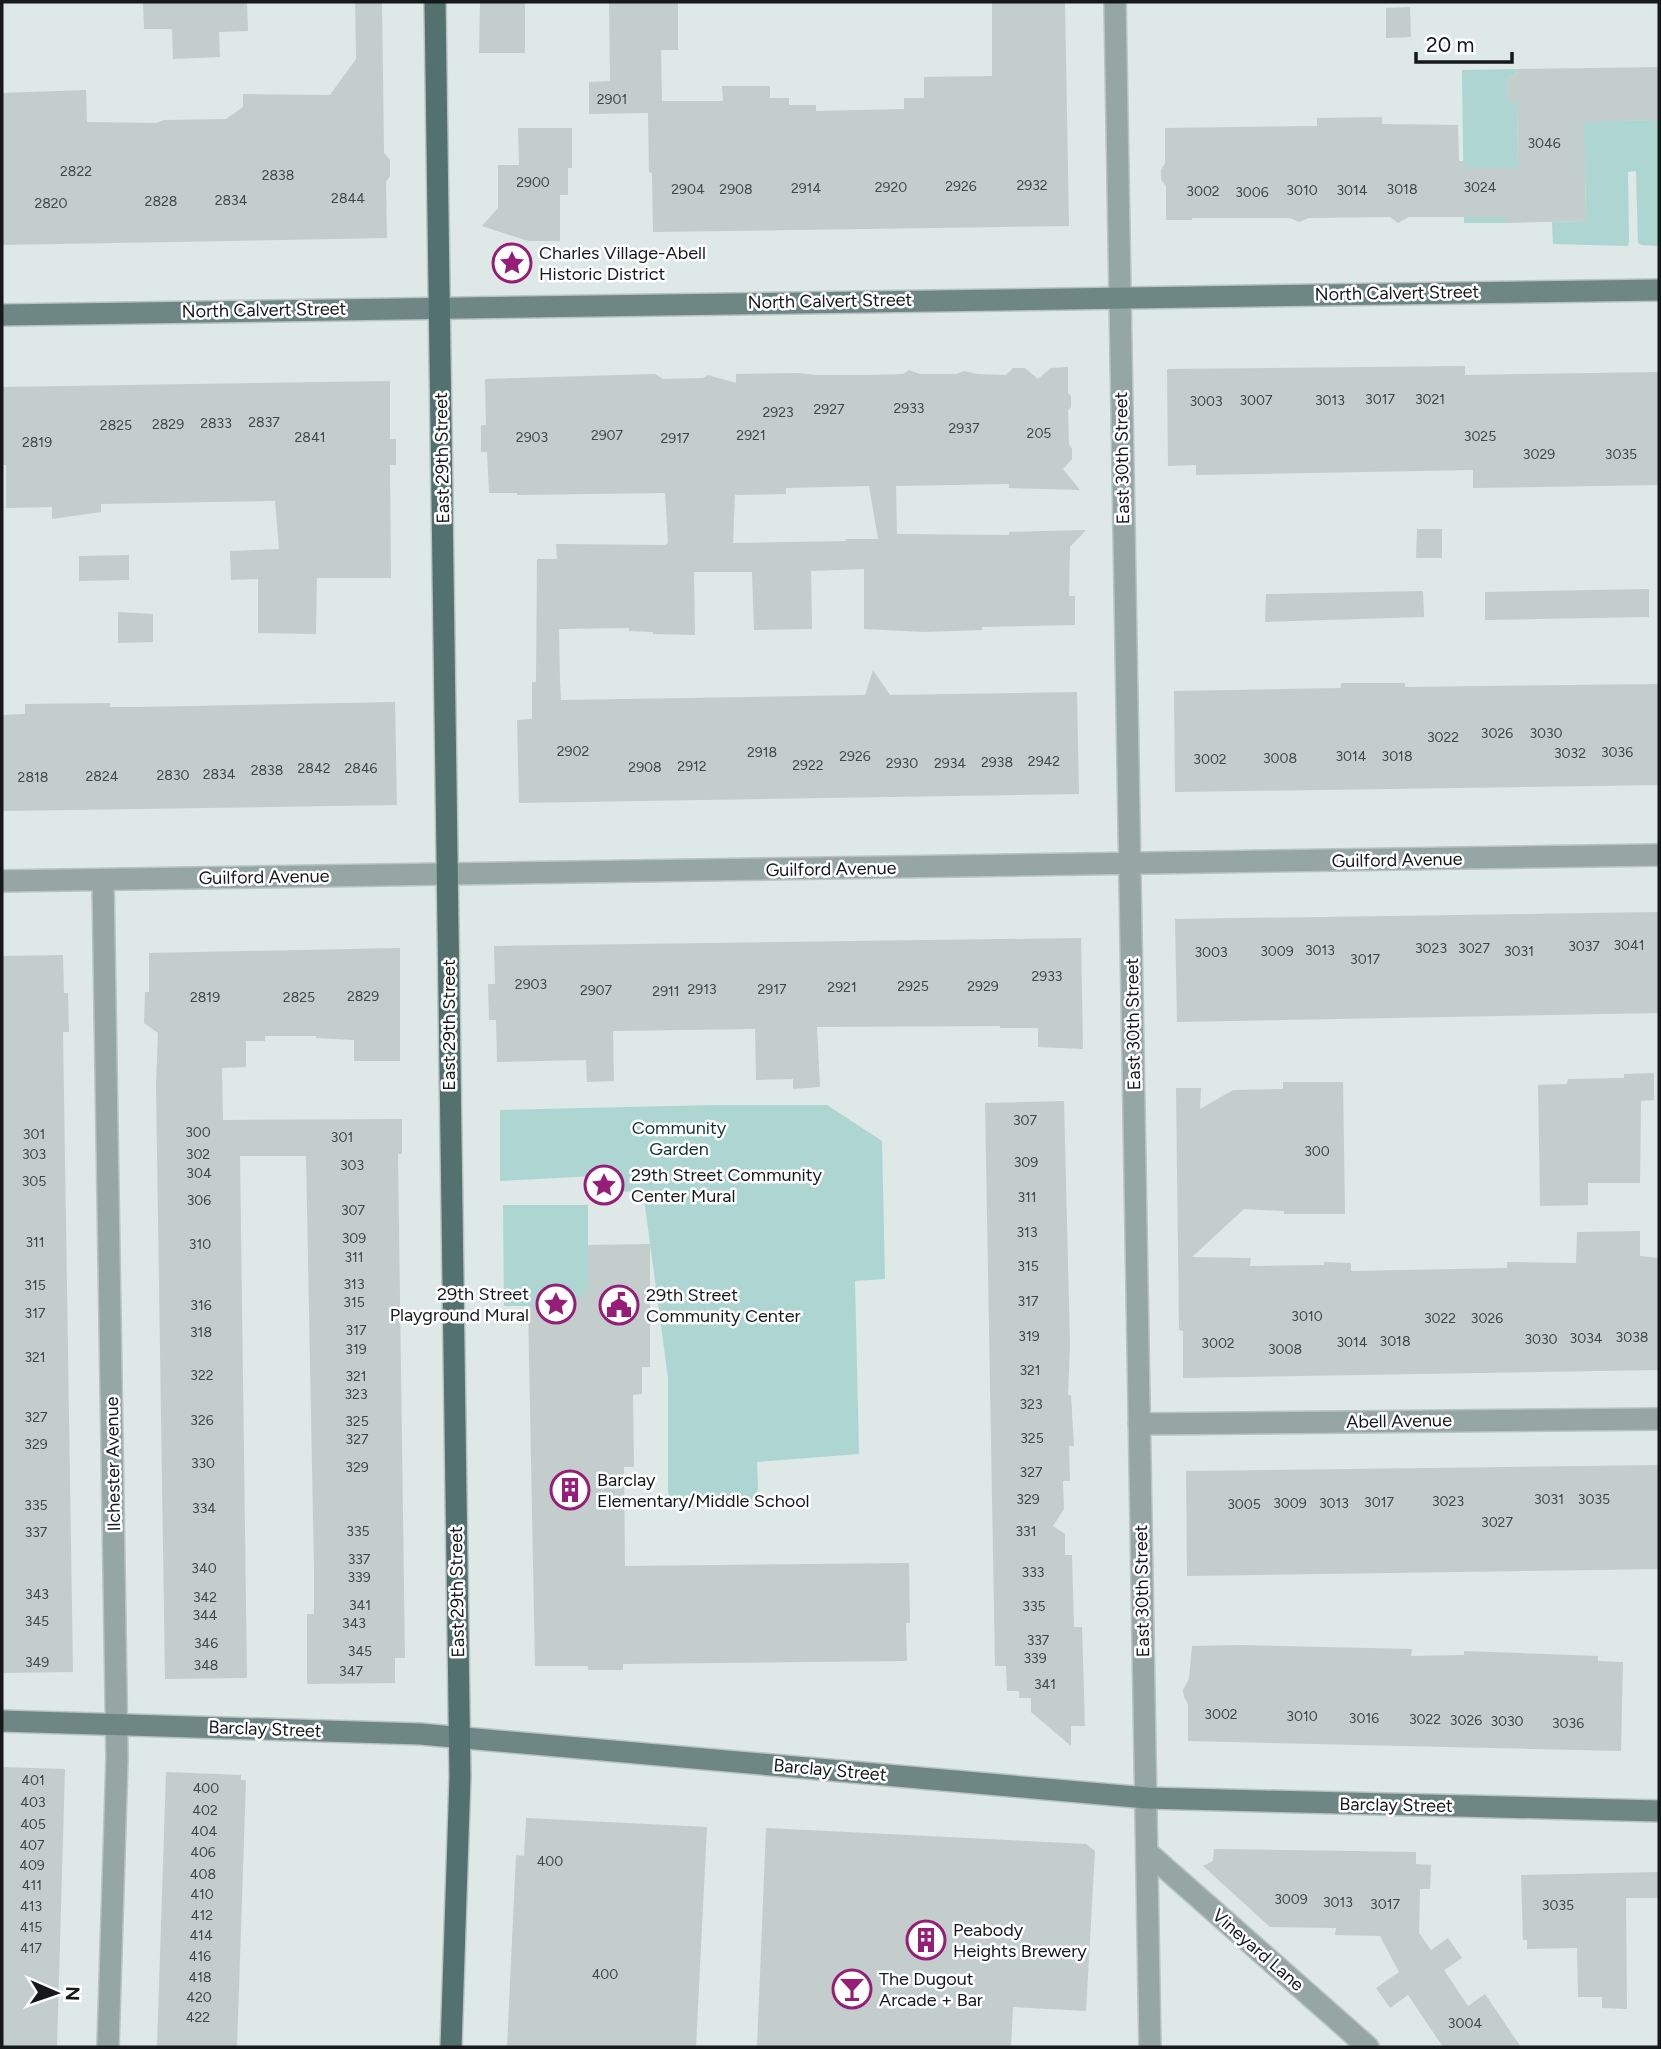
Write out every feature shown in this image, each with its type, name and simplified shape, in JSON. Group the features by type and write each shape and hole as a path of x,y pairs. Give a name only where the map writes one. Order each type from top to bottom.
{"main road":[{"name":"East 29th Street","path":"435,2 459,1737 459,1858 451,2047"}],"street":[{"name":"East 30th Street","path":"1115,2 1150,2047"},
{"name":"North Calvert Street","path":"2,315 1659,290"},
{"name":"Guilford Avenue","path":"2,881 1659,855"},
{"name":"Ilchester Avenue","path":"103,880 117,1724 108,2047"},
{"name":"Abell Avenue","path":"1139,1424 1659,1419"},
{"name":"Barclay Street","path":"2,1721 406,1733 1147,1798 1659,1811"},
{"name":"Vineyard Lane","path":"1147,1852 1368,2047"}],"green space":[{"path":"1516,69 1517,76 1507,77 1508,101 1517,102 1518,168 1507,168 1507,223 1464,223 1462,70"},
{"path":"1569,91 1604,121 1658,120 1659,113 1659,246 1638,243 1636,171 1628,172 1628,246 1553,244 1552,222 1586,221 1585,165"},
{"name":"Community Garden","path":"827,1105 882,1141 885,1279 855,1281 859,1454 757,1462 758,1489 754,1498 743,1503 678,1507 671,1503 668,1492 668,1378 643,1191 612,1192 596,1176 500,1181 500,1110"},
{"path":"503,1205 588,1205 588,1303 570,1306 504,1306"}],"building":[{"path":"143,2 247,2 248,31 219,32 220,57 173,59 172,29 144,29"},
{"path":"355,2 382,2 384,153 390,160 390,176 386,182 387,238 2,245 2,93 86,90 87,122 156,123 164,120 226,119 243,107 243,94 330,95 356,59"},
{"path":"480,2 525,2 525,53 479,53"},
{"path":"609,2 678,2 678,50 661,50 662,101 723,101 722,86 770,86 770,98 789,98 789,105 816,105 816,111 904,109 904,98 924,98 924,77 992,76 992,2 1065,2 1069,226 653,232 648,113 589,114 589,82 610,81"},
{"path":"1410,7 1411,37 1386,38 1386,8"},
{"path":"1659,67 1658,120 1584,122 1586,221 1507,223 1507,217 1409,217 1398,223 1390,217 1309,218 1299,222 1290,218 1166,220 1166,186 1161,180 1161,170 1165,163 1165,128 1317,126 1317,118 1382,117 1382,124 1458,125 1459,161 1464,161 1464,168 1518,168 1517,102 1508,102 1507,77 1517,76 1516,69"},
{"path":"518,128 572,128 572,168 568,168 568,195 560,195 560,241 528,241 482,226 498,208 498,165 519,165"},
{"path":"1465,366 1465,375 1659,372 1659,485 1473,488 1473,470 1196,475 1196,465 1168,466 1167,369"},
{"path":"1068,367 1068,393 1071,396 1071,407 1068,410 1069,444 1072,459 1063,469 1080,490 1009,488 1009,484 896,486 897,534 1009,535 1009,532 1086,530 1070,547 1069,596 1075,596 1075,625 982,627 982,630 925,632 864,629 864,569 811,571 812,629 754,630 752,572 694,572 695,635 653,634 629,631 629,628 559,629 561,700 865,695 873,670 890,695 1077,692 1079,794 519,803 517,720 532,719 532,682 536,682 537,559 557,559 556,544 665,545 668,543 665,493 489,493 487,452 481,452 481,425 486,425 485,379 655,374 663,379 703,378 708,375 736,383 736,374 868,375 903,374 909,370 920,374 956,374 964,371 1006,375 1013,368 1025,368 1038,379 1051,368","holes":["869,486 878,539 733,543 735,495 786,494 786,488"]},
{"path":"390,381 390,439 396,439 396,465 390,465 391,578 317,578 316,634 258,633 258,579 231,580 230,551 279,549 275,501 101,504 101,512 52,519 52,507 6,508 6,465 2,465 2,387"},
{"path":"1417,529 1442,529 1442,558 1416,558"},
{"path":"129,555 129,580 79,581 79,556"},
{"path":"1649,589 1649,617 1485,620 1485,592"},
{"path":"1423,591 1424,617 1265,622 1266,594"},
{"path":"118,612 153,614 153,642 118,643"},
{"path":"1341,683 1405,683 1405,687 1659,684 1659,785 1175,792 1174,691 1341,688"},
{"path":"395,702 397,805 2,811 2,715 25,714 25,704 110,703 110,707 138,707"},
{"path":"1659,912 1659,1013 1177,1022 1175,919"},
{"path":"1081,938 1083,1049 1038,1047 1038,1028 817,1027 820,1087 793,1089 793,1079 756,1080 755,1029 613,1031 614,1081 587,1082 586,1060 497,1062 496,1020 489,1020 488,984 495,984 494,946"},
{"path":"400,948 400,1061 354,1061 354,1040 316,1036 265,1036 265,1041 246,1041 246,1067 222,1068 223,1120 402,1119 402,1154 398,1154 405,1658 395,1658 395,1683 307,1684 307,1614 314,1614 314,1568 306,1156 240,1156 247,1678 165,1679 156,1085 158,1033 144,1023 145,992 149,992 149,953"},
{"path":"63,955 69,1032 63,1032 73,1672 2,1673 2,956"},
{"path":"1654,1073 1654,1100 1641,1101 1640,1183 1588,1183 1588,1205 1540,1206 1538,1085 1567,1084 1568,1079 1624,1078 1624,1074"},
{"path":"1283,1082 1343,1082 1345,1214 1284,1214 1284,1211 1244,1209 1192,1257 1251,1258 1250,1266 1351,1263 1351,1271 1507,1268 1507,1262 1576,1263 1577,1232 1640,1231 1640,1256 1659,1258 1659,1370 1183,1378 1183,1331 1179,1330 1176,1088 1201,1088 1200,1109 1233,1090 1283,1089"},
{"path":"1064,1101 1070,1344 1068,1395 1071,1395 1074,1446 1069,1446 1070,1481 1063,1481 1064,1509 1053,1526 1065,1534 1065,1555 1072,1555 1074,1627 1082,1627 1085,1726 1071,1726 1071,1746 1031,1712 1031,1698 1019,1698 1019,1691 1007,1691 1006,1666 995,1666 985,1103"},
{"name":"Barclay Elementary/Middle School","path":"650,1244 650,1367 642,1367 642,1394 633,1395 634,1467 624,1467 625,1566 909,1563 910,1623 906,1623 907,1661 623,1664 623,1670 588,1670 588,1666 535,1666 528,1306 570,1306 588,1291 588,1245"},
{"path":"1659,1465 1659,1569 1187,1576 1186,1471"},
{"path":"1192,1646 1412,1649 1411,1656 1464,1655 1464,1651 1598,1656 1598,1661 1623,1662 1621,1751 1188,1741 1188,1704 1183,1690 1189,1679"},
{"path":"2,1767 65,1769 57,2047 2,2047"},
{"path":"166,1772 241,1775 241,1780 246,1780 237,2047 157,2047"},
{"path":"526,1818 707,1827 696,2047 507,2047 516,1855 524,1856"},
{"name":"Peabody Heights Brewery","path":"766,1828 1086,1844 1095,1851 1086,2011 1013,2007 1011,2047 757,2047"},
{"path":"1214,1849 1416,1852 1416,1864 1431,1865 1430,1889 1420,1889 1419,1933 1431,1950 1448,1938 1462,1958 1444,1970 1468,2006 1485,1994 1521,2047 1443,2047 1408,1995 1390,2008 1376,1988 1399,1972 1380,1936 1335,1935 1336,1928 1270,1927 1203,1866 1213,1861"},
{"path":"1659,1872 1659,1898 1626,1898 1627,2009 1602,2008 1602,1997 1578,1997 1577,1948 1527,1949 1527,1940 1523,1940 1521,1875"}],"place":[{"name":"Charles Village-Abell Historic District","path":"512,263"},
{"name":"29th Street Community Center Mural","path":"604,1185"},
{"name":"29th Street Playground Mural","path":"556,1304"},
{"name":"29th Street Community Center","path":"619,1305"},
{"name":"Barclay Elementary/Middle School","path":"570,1490"},
{"name":"Peabody Heights Brewery","path":"926,1940"},
{"name":"The Dugout Arcade + Bar","path":"852,1989"}]}
